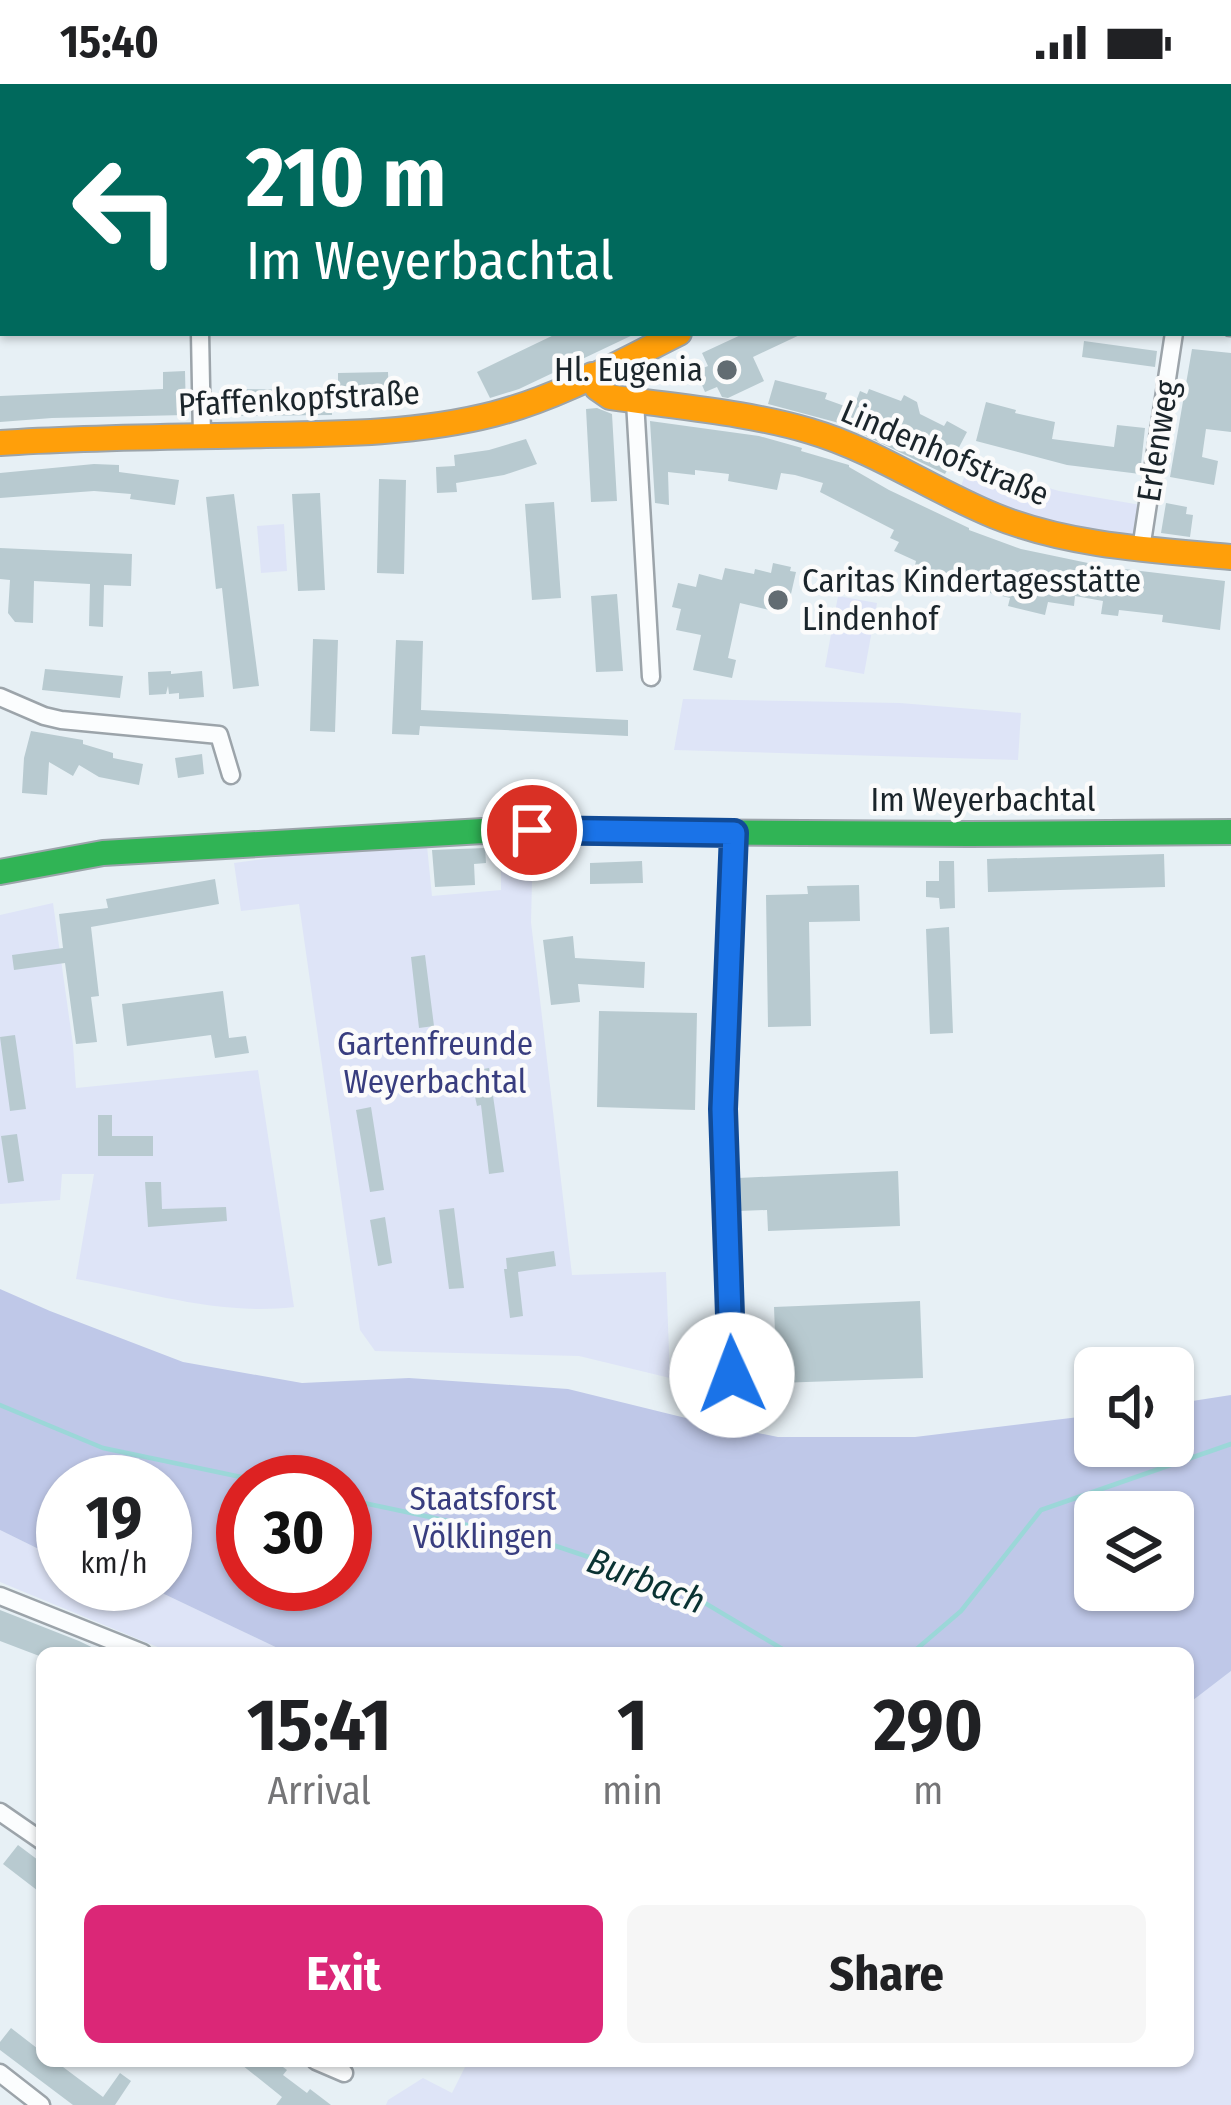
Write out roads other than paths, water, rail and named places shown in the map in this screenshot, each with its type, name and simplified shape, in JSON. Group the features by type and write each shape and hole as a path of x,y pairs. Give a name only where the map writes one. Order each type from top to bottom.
{"street":[{"path":"200,336 202,437"},
{"name":"Pfaffenkopfstraße","path":"0,442 413,430 539,399 673,336"},
{"name":"Erlenweg","path":"1142,549 1174,336"},
{"path":"592,374 597,388 610,397 634,401 651,677"},
{"name":"Lindenhofstraße","path":"634,401 758,418 813,432 1015,524 1075,539 1231,557"},
{"path":"0,697 61,720 219,735 230,775"},
{"name":"Im Weyerbachtal","path":"0,872 104,853 482,831 1231,832"},
{"path":"732,1375 723,1109 734,833"},
{"path":"0,1596 128,1647"},
{"path":"0,1812 36,1837"},
{"path":"331,2067 344,2072"},
{"path":"0,2073 41,2105"}],"waterway":[{"name":"Burbach","path":"0,1405 103,1448 216,1472"},
{"name":"Burbach","path":"919,1647 961,1611 1041,1510 1231,1444"},
{"name":"Burbach","path":"372,1505 538,1540 678,1587 779,1647"}],"place":[{"name":"Hl. Eugenia","path":"727,370"},
{"name":"Caritas Kindertagesstätte Lindenhof","path":"778,600"}],"park label":[{"name":"Gartenfreunde Weyerbachtal","path":"435,1063"},
{"name":"Staatsforst Völklingen","path":"483,1518"}]}
